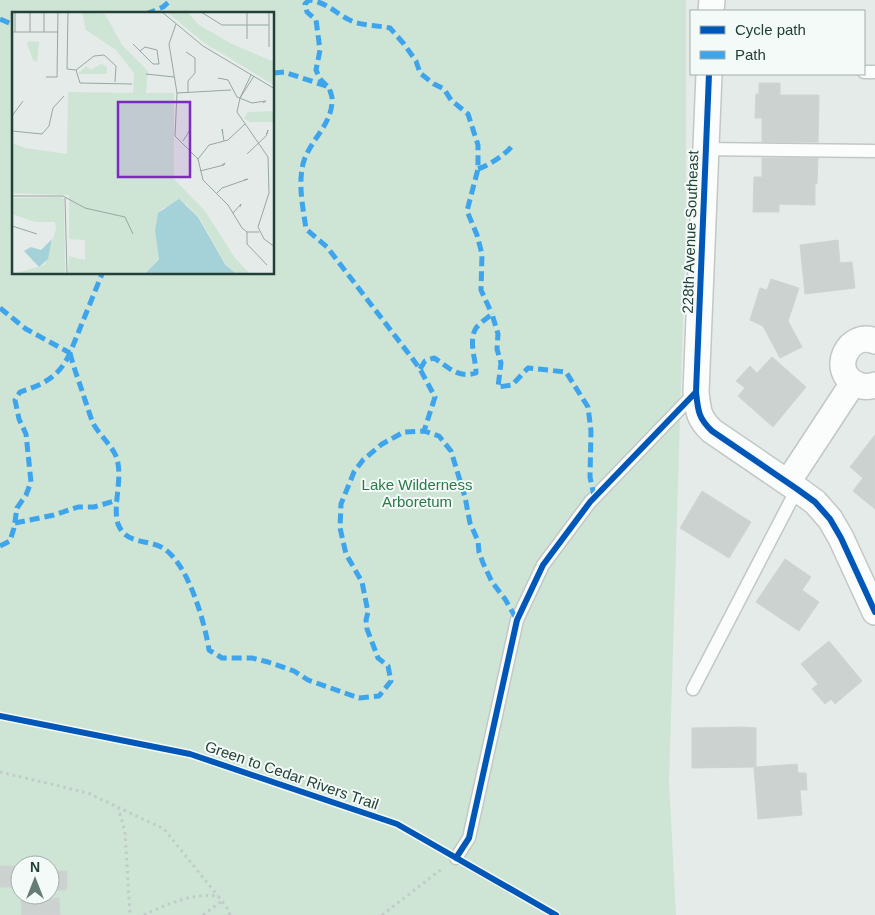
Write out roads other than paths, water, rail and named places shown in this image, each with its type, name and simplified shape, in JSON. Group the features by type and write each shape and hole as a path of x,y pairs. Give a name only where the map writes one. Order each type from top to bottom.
{"street":[{"name":"228th Avenue Southeast","path":"708,75 696,392 698,414 712,432 815,502 830,519 842,538 875,612"},
{"path":"792,486 864,384 846,376 843,368 843,358 846,349 862,339 875,341"}],"lane":[{"path":"705,149 873,151"},
{"path":"456,858 469,838 516,620 543,565 590,502 696,392"},
{"path":"693,689 792,486"}],"park label":[{"name":"Lake Wilderness Arboretum","path":"417,492"}]}
